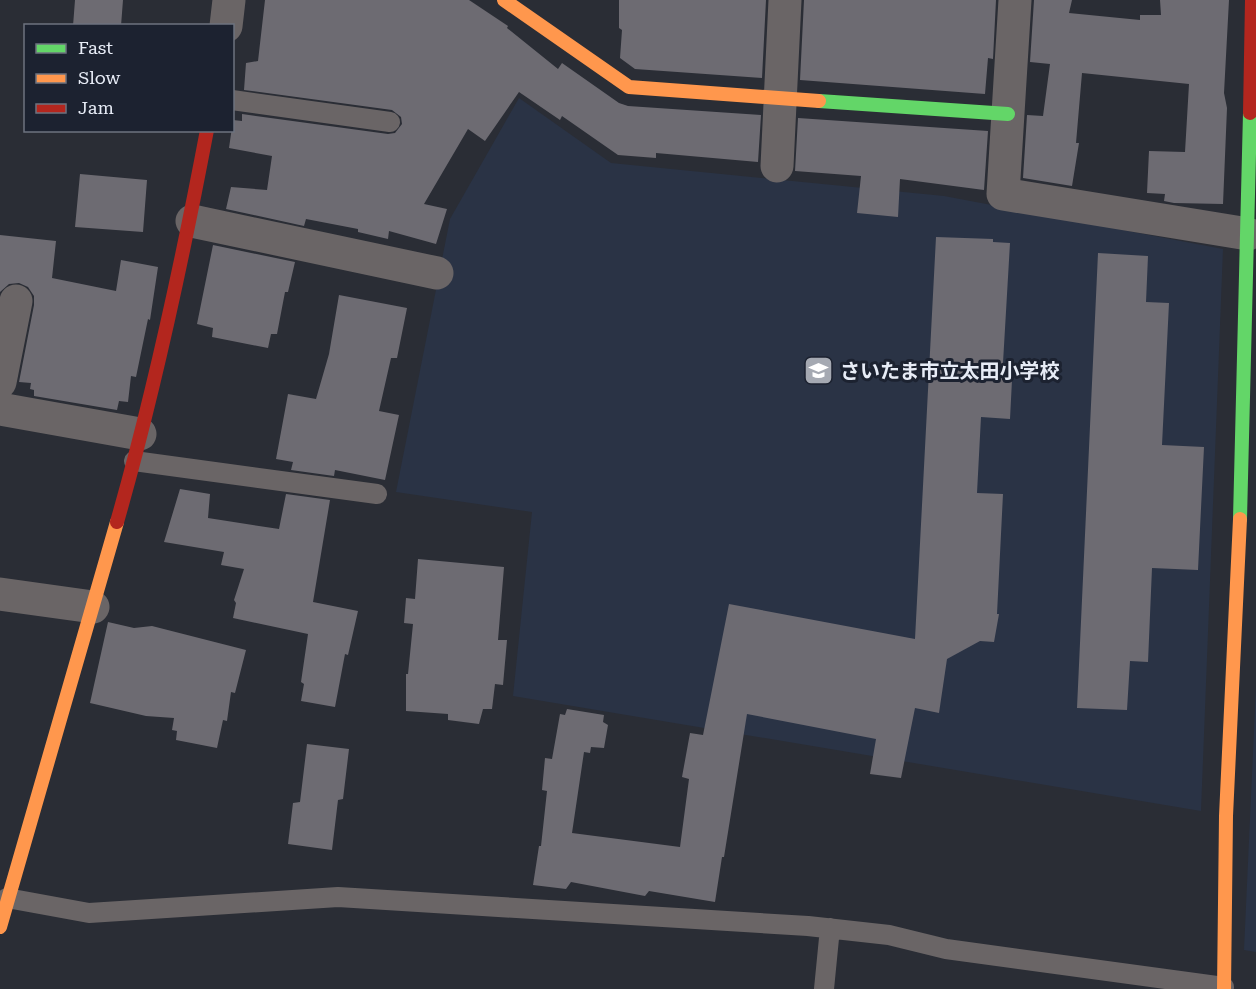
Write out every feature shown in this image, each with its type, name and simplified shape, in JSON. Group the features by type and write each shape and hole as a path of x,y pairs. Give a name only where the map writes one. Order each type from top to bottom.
{"street":[{"path":"226,24 229,0"},
{"path":"504,0 629,87 1008,114"},
{"path":"777,166 785,0"},
{"path":"1015,0 1003,194 1248,234"},
{"path":"1224,988 1226,816 1241,505 1252,0"},
{"path":"0,927 137,447 192,221 207,132"},
{"path":"192,221 437,273"},
{"path":"0,382 15,301"},
{"path":"0,409 137,447"},
{"path":"0,594 93,607"}],"lane":[{"path":"234,100 390,122"},
{"path":"137,447 377,494"},
{"path":"7,898 89,913 338,897 830,928 889,935 946,949 1224,988"},
{"path":"824,989 830,928"}],"shaded area":[{"name":"さいたま市立太田小学校","path":"519,98 611,163 944,196 1223,249 1201,811 513,696 532,512 396,492 450,219"},
{"path":"1256,687 1256,952 1244,950"}],"building":[{"path":"75,0 123,0 121,24 73,24"},
{"path":"265,0 469,0 508,26 507,28 558,69 562,63 619,103 628,106 761,115 758,162 656,153 656,158 618,155 562,116 560,120 519,92 485,141 468,129 424,204 447,209 436,244 389,231 388,239 358,232 358,229 306,219 304,226 226,209 231,187 267,190 272,156 229,148 231,132 234,132 234,120 242,121 242,114 388,134 395,133 402,124 401,117 392,110 244,90 246,63 258,61"},
{"path":"619,0 766,0 762,78 635,69 620,58 622,30 619,28"},
{"path":"804,0 996,0 993,59 988,58 985,94 800,80"},
{"path":"1034,0 1072,0 1069,13 1140,20 1140,15 1161,15 1160,0 1229,0 1224,93 1227,108 1223,204 1174,203 1164,201 1165,194 1147,193 1149,151 1185,152 1189,84 1082,73 1076,143 1079,143 1072,186 1023,178 1027,115 1043,116 1050,64 1030,62"},
{"path":"798,118 988,131 984,190 900,179 898,217 857,213 861,176 795,171"},
{"path":"80,174 147,180 143,232 75,227"},
{"path":"0,235 56,241 52,278 116,291 121,260 158,267 150,320 148,319 136,377 131,376 128,402 119,401 117,410 34,396 34,390 30,389 31,383 19,382 34,296 28,287 19,283 9,284 0,292"},
{"path":"936,237 993,239 993,242 1010,243 1002,380 1012,380 1010,419 981,417 977,493 1003,494 997,614 999,614 994,642 980,641 947,659 939,713 915,708 901,778 870,774 876,739 747,714 715,902 649,891 645,896 571,882 566,889 533,885 539,846 541,846 547,791 542,790 545,758 552,759 560,714 565,715 567,709 604,715 603,722 608,725 604,748 591,747 590,753 584,752 572,833 680,847 689,779 682,777 690,733 703,735 729,604 915,639"},
{"path":"213,245 295,262 288,292 285,292 277,334 271,334 268,348 212,337 213,328 197,324"},
{"path":"1098,253 1148,256 1146,302 1169,303 1162,445 1204,447 1198,570 1152,568 1148,662 1130,661 1127,710 1077,708"},
{"path":"339,295 407,308 397,358 391,358 379,411 399,415 385,480 335,470 334,476 291,470 293,462 276,459 288,394 316,399 329,354"},
{"path":"180,489 210,494 208,518 279,529 286,494 330,500 313,602 358,611 348,655 345,654 335,707 301,701 304,684 301,682 308,634 233,618 236,603 234,600 244,569 221,565 224,552 164,542"},
{"path":"418,559 504,567 498,640 507,640 503,685 495,684 492,709 483,709 479,724 448,720 448,714 406,711 406,674 408,674 413,624 404,623 406,598 415,599"},
{"path":"108,622 134,628 152,626 246,650 235,693 231,692 227,721 223,720 217,748 176,740 177,731 172,730 174,718 146,716 90,703"},
{"path":"307,744 349,749 343,799 338,800 332,850 288,844 293,803 300,802"}],"traffic: fast":[{"path":"819,101 1008,114"},
{"path":"1240,519 1250,113"}],"traffic: slow":[{"path":"504,0 629,87 819,101"},
{"path":"1224,989 1226,816 1240,519"},
{"path":"0,927 117,522"}],"traffic: jam":[{"path":"1250,113 1252,0"},
{"path":"117,522 166,327 207,132"}],"place":[{"name":"さいたま市立太田小学校","path":"819,371"}]}
